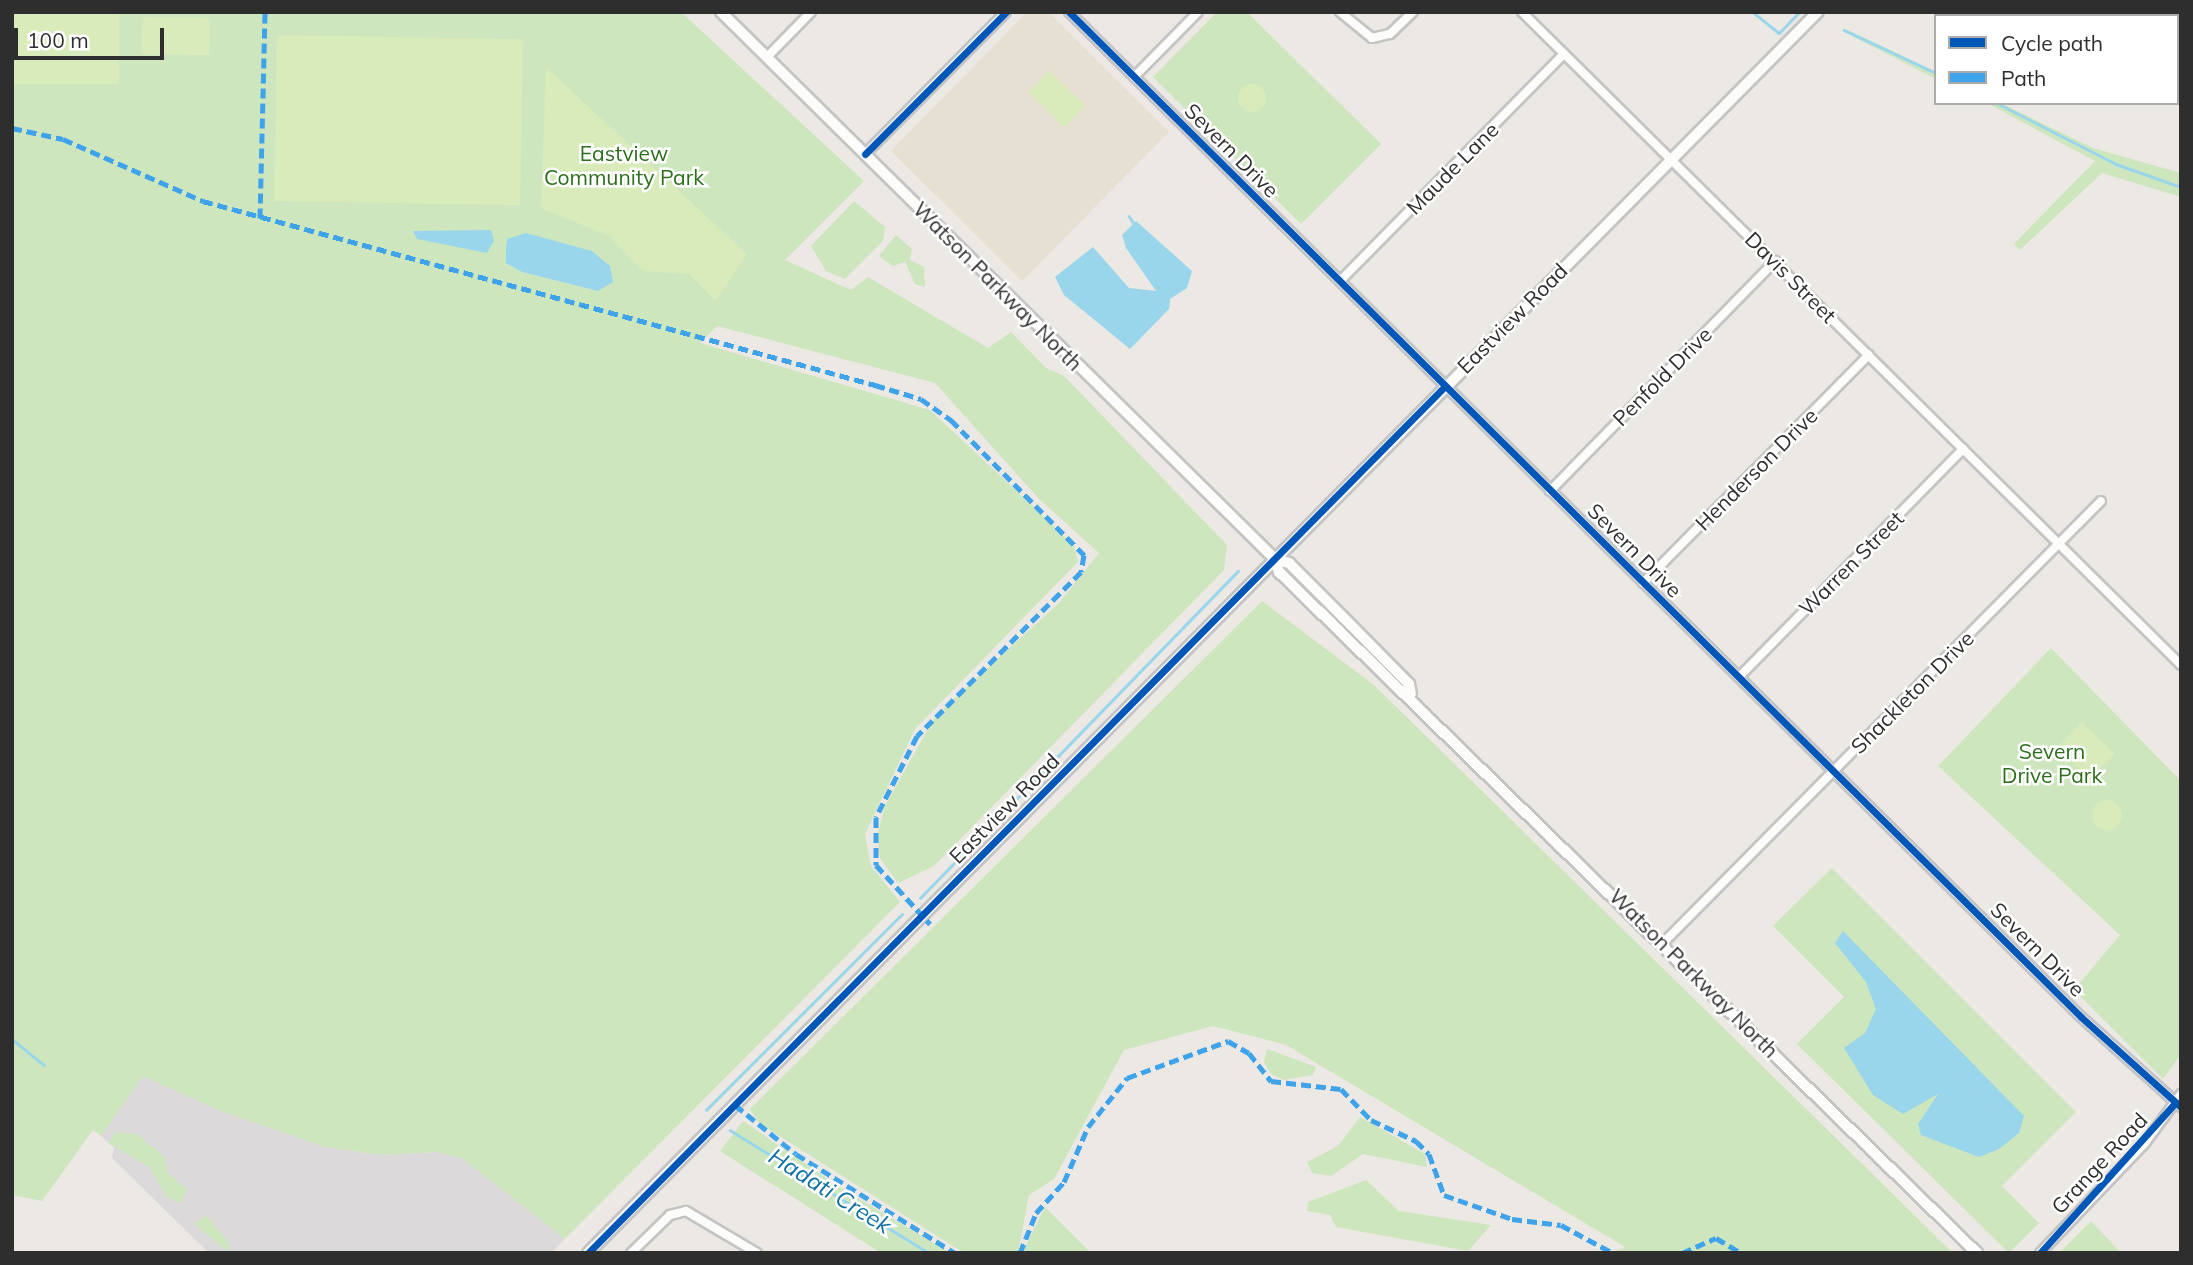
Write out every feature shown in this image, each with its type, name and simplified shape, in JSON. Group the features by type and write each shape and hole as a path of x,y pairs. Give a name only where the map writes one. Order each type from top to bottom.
{"main road":[{"name":"Watson Parkway North","path":"721,12 1275,559 1279,572 1411,694 1977,1253"},
{"name":"Eastview Road","path":"588,1253 1818,12"}],"street":[{"path":"767,57 811,12"},
{"path":"865,154 1006,12"},
{"name":"Severn Drive","path":"1069,12 1833,771 2178,1105"},
{"path":"1134,77 1198,12"},
{"path":"1340,12 1372,38 1390,34 1413,12"},
{"name":"Davis Street","path":"1522,12 2181,665"},
{"name":"Maude Lane","path":"1340,281 1564,54"},
{"name":"Penfold Drive","path":"1549,491 1775,261"},
{"name":"Henderson Drive","path":"1643,583 1869,355"},
{"name":"Warren Street","path":"1738,677 1963,449"},
{"name":"Shackleton Drive","path":"1663,943 2101,500"},
{"name":"Grange Road","path":"2040,1253 2178,1105 2181,1094"},
{"path":"631,1253 670,1215 686,1211 757,1253"}],"shaded area":[{"path":"1027,12 1049,12 1169,132 1022,281 891,151"},
{"path":"143,1075 218,1110 325,1147 381,1155 438,1152 463,1159 565,1239 551,1253 209,1253 112,1158 114,1148 101,1136"}],"green space":[{"name":"Eastview Community Park","path":"12,12 681,12 864,181 785,260 851,290 868,277 988,348 1011,332 1046,368 1064,376 1227,545 1224,570 934,866 898,883 880,858 877,836 885,806 936,715 1059,603 1099,553 1040,500 935,383 717,326 700,343 930,410 1074,545 1078,562 915,729 865,834 871,866 900,902 565,1239 463,1159 438,1152 381,1155 325,1147 218,1110 143,1076 101,1136 93,1130 42,1201 12,1195"},
{"path":"12,12 119,12 119,84 12,84"},
{"path":"1217,12 1247,12 1381,144 1301,224 1153,77"},
{"path":"142,17 210,18 209,55 141,54"},
{"path":"277,35 523,39 520,205 274,201"},
{"path":"1858,35 1934,71 1934,78 1852,36"},
{"name":"Eastview Community Park","path":"546,67 747,254 716,301 689,274 643,271 609,236 541,208"},
{"path":"1049,71 1085,106 1064,127 1028,93"},
{"path":"1252,84 1262,88 1266,98 1262,108 1252,112 1242,108 1238,98 1242,88"},
{"path":"1991,105 2005,105 2093,148 2181,173 2181,197 2102,173 2020,250 2014,244 2095,161"},
{"path":"854,201 885,227 883,241 845,279 826,271 811,246"},
{"path":"896,235 912,249 910,260 924,267 925,287 915,284 905,262 893,266 879,256"},
{"path":"1262,601 1374,685 1953,1253 1611,1253 1625,1247 1286,1045 1213,1026 1124,1050 1054,1179 1029,1195 1018,1253 964,1253 759,1123 750,1109"},
{"name":"Severn Drive Park","path":"2051,648 2181,781 2181,1054 2163,1079 2074,990 2120,935 1938,766"},
{"path":"2082,722 2115,754 2091,779 2058,747"},
{"path":"2107,800 2117,805 2122,815 2117,825 2107,830 2097,825 2092,815 2097,805"},
{"path":"1832,868 2076,1112 2002,1186 2039,1223 2009,1253 1797,1044 1844,997 1773,926"},
{"path":"1267,1049 1316,1067 1313,1075 1284,1080 1271,1074 1264,1062"},
{"path":"1360,1117 1425,1154 1427,1167 1363,1154 1331,1176 1312,1173 1307,1162 1338,1146"},
{"path":"743,1121 838,1186 950,1253 881,1253 720,1151"},
{"path":"116,1132 137,1134 165,1157 168,1173 187,1189 181,1204 167,1197 149,1167 108,1143"},
{"path":"1366,1180 1399,1211 1491,1225 1468,1251 1336,1227 1330,1215 1307,1211 1308,1202"},
{"path":"1045,1207 1091,1253 1022,1253"},
{"path":"206,1215 229,1243 228,1252 194,1224"},
{"path":"2091,1221 2121,1253 2059,1253"}],"water":[{"path":"1136,221 1192,271 1187,288 1170,299 1169,309 1130,349 1064,295 1055,277 1093,247 1129,288 1156,291 1126,248 1122,235"},
{"path":"491,230 494,241 487,253 417,239 413,231"},
{"path":"526,233 592,251 610,266 613,282 598,291 522,272 506,263 507,239"},
{"path":"1843,931 2024,1116 2019,1133 1999,1149 1979,1157 1921,1135 1918,1124 1938,1094 1903,1114 1873,1095 1844,1048 1865,1033 1876,1009 1866,982 1835,943"}],"waterway":[{"path":"1753,12 1779,33 1799,12"},
{"path":"1844,30 1934,72"},
{"path":"2001,105 2116,164 2181,187"},
{"path":"1129,216 1133,222"},
{"path":"920,898 1238,571"},
{"path":"706,1110 902,914"},
{"path":"12,1039 44,1065"},
{"name":"Hadati Creek","path":"730,1130 929,1253"}],"marked path":[{"path":"260,218 265,12"},
{"path":"12,128 63,139 203,201 875,385 921,399 951,420 1084,555 1081,572 917,736 876,817 876,865 930,924"},
{"path":"1020,1253 1036,1213 1064,1182 1088,1127 1127,1078 1228,1041 1249,1053 1271,1081 1341,1089 1371,1120 1416,1141 1429,1154 1444,1195 1512,1219 1561,1225 1613,1253"},
{"path":"735,1105 796,1154 955,1253"},
{"path":"1682,1253 1716,1238 1741,1253"}],"cycle path":[{"path":"865,154 1006,12"},
{"path":"1069,12 2081,1017 2181,1107"},
{"path":"588,1253 1445,386"},
{"path":"2040,1253 2175,1103"}]}
